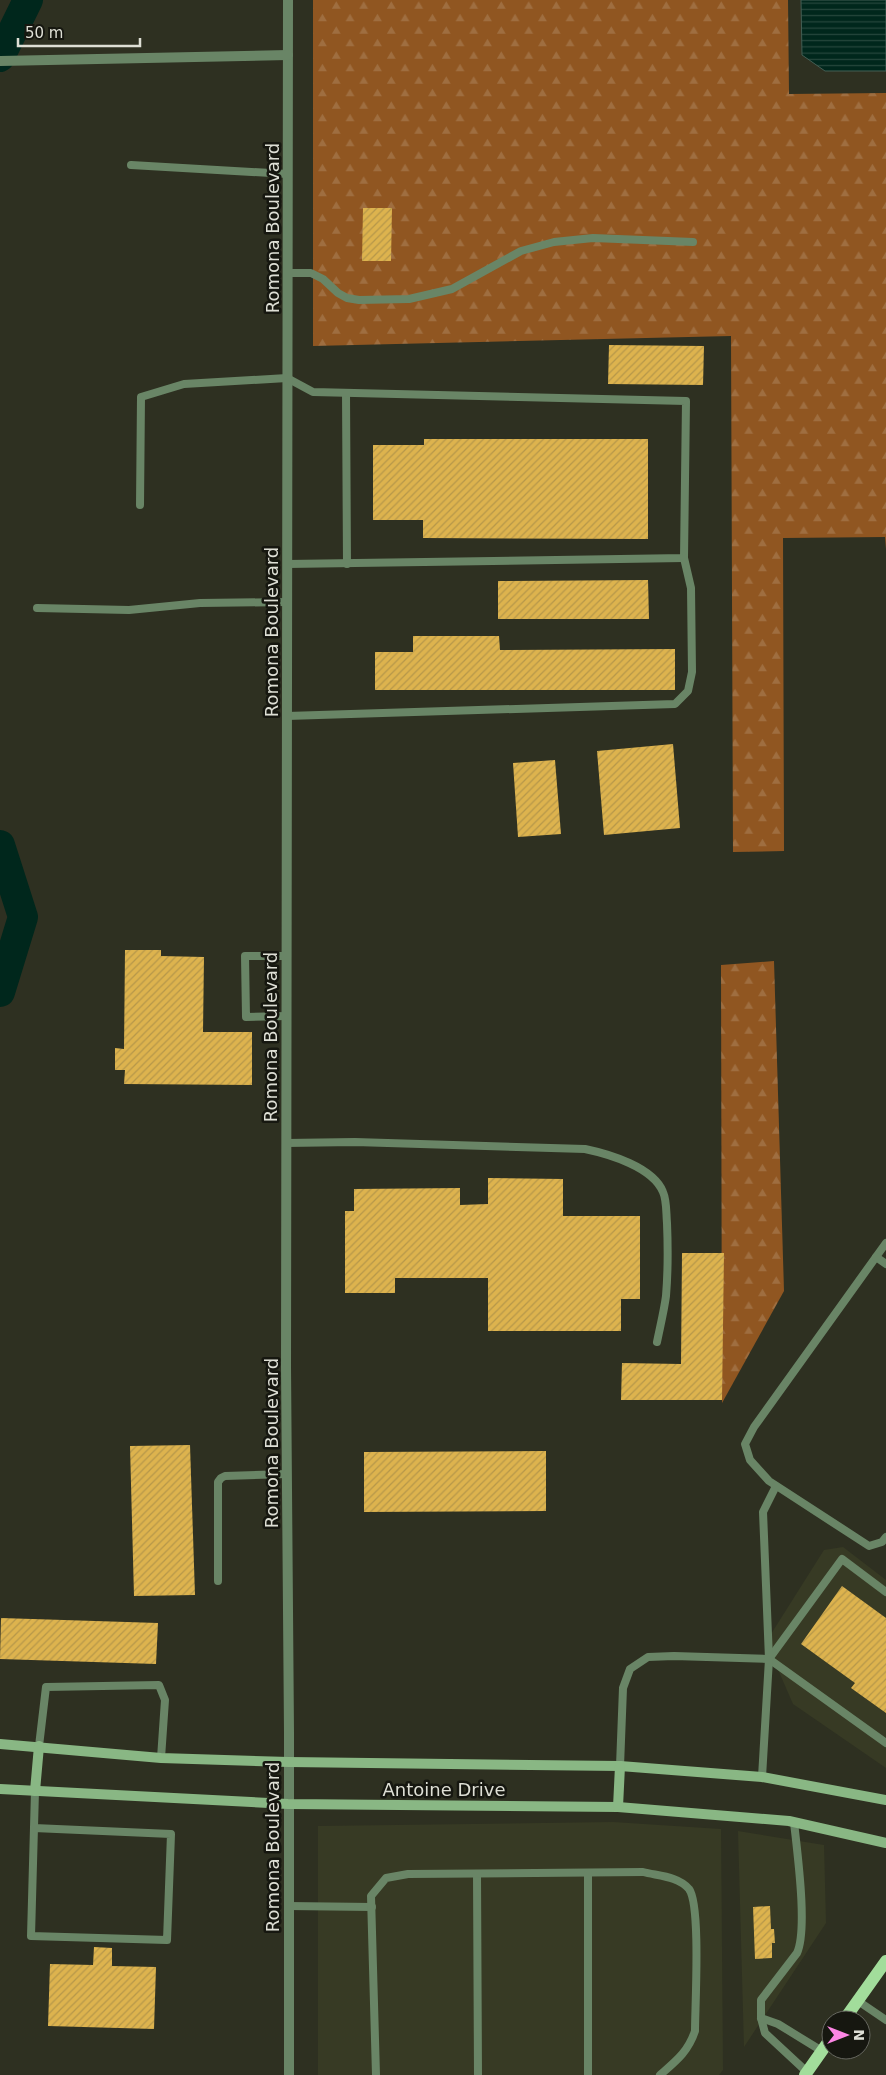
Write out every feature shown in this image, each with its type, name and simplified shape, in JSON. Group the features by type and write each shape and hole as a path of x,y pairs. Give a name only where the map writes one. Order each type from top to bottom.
{"main road":[{"name":"Antoine Drive","path":"0,1744 161,1758 289,1762 620,1766 762,1777 886,1800"},
{"path":"35,1791 40,1746"},
{"path":"618,1806 620,1766"},
{"name":"Antoine Drive","path":"0,1789 288,1804 618,1806 794,1822 886,1843"},
{"path":"851,2010 886,1961"},
{"path":"806,2074 821,2052"}],"street":[{"name":"Romona Boulevard","path":"288,0 286,1143 289,2075"},
{"path":"0,61 288,55"}],"lane":[{"path":"130,166 288,174"},
{"path":"289,273 311,273 323,279 338,293 348,298 359,300 409,299 452,289 521,251 554,242 592,238 692,242"},
{"path":"140,505 141,398 184,384 287,378 313,392 686,401 684,558 691,588 692,672 688,691 675,704 287,716"},
{"path":"346,392 347,564"},
{"path":"287,564 684,558"},
{"path":"37,608 129,610 200,603 287,602"},
{"path":"287,956 245,956 246,1017 287,1016"},
{"path":"286,1143 355,1142 585,1148 610,1154 629,1163 648,1174 663,1191 666,1203 668,1243 666,1296 657,1342"},
{"path":"886,1243 754,1427 745,1444 750,1460 769,1482 869,1546 882,1542 886,1537"},
{"path":"876,1257 886,1264"},
{"path":"218,1581 218,1482 225,1476 287,1474"},
{"path":"762,1777 769,1659 763,1512 776,1486"},
{"path":"769,1659 842,1559 886,1592"},
{"path":"620,1766 623,1688 630,1669 648,1657 769,1659 886,1743"},
{"path":"40,1746 46,1687 159,1685 165,1700 161,1758"},
{"path":"34,1828 171,1834 167,1940 31,1936 35,1791"},
{"path":"794,1822 800,1901 800,1946 798,1953 761,2000 761,2018 765,2033 806,2074"},
{"path":"376,2075 372,1896 386,1878 408,1874 643,1872 677,1880 690,1890 696,1910 695,2031 690,2045 660,2075"},
{"path":"588,1873 588,2075"},
{"path":"478,1874 478,2075"},
{"path":"288,1906 372,1907"},
{"path":"858,2001 886,2020"},
{"path":"761,2018 778,2024 821,2050"}],"shaded area":[{"path":"801,0 886,0 886,71 825,71 802,55"},
{"path":"843,1547 886,1580 886,1768 793,1704 766,1642 824,1550"},
{"path":"613,1822 721,1829 723,2070 719,2075 318,2075 318,1826"},
{"path":"738,1831 824,1845 826,1923 744,2047"}],"green space":[{"path":"313,0 788,0 789,94 886,93 886,549 885,537 783,538 784,851 733,852 731,336 313,346"},
{"path":"774,961 784,1291 722,1403 721,965"}],"building":[{"path":"363,208 392,208 391,261 362,261"},
{"path":"609,345 704,346 703,385 608,384"},
{"path":"424,439 648,439 648,539 423,538 423,520 373,520 373,445 424,445"},
{"path":"648,580 649,619 498,619 498,581"},
{"path":"413,636 499,636 500,650 675,649 675,690 375,690 375,652 413,652"},
{"path":"673,744 680,828 604,835 597,751"},
{"path":"555,760 561,834 518,837 513,763"},
{"path":"125,950 161,950 161,956 204,957 203,1032 252,1032 252,1085 124,1084 125,1070 115,1070 115,1048 124,1049"},
{"path":"488,1178 563,1179 563,1216 640,1216 640,1299 621,1299 621,1331 488,1331 488,1278 395,1278 395,1293 345,1293 345,1211 354,1211 354,1189 460,1188 460,1205 488,1204"},
{"path":"682,1253 724,1253 722,1400 621,1400 622,1363 681,1364"},
{"path":"190,1445 195,1595 134,1596 130,1446"},
{"path":"546,1451 546,1511 364,1512 364,1452"},
{"path":"842,1586 886,1618 886,1713 851,1688 855,1683 801,1644"},
{"path":"1,1618 158,1623 156,1664 0,1659"},
{"path":"770,1906 771,1929 774,1929 775,1943 772,1943 772,1958 755,1959 753,1907"},
{"path":"94,1947 112,1948 112,1966 156,1967 154,2029 48,2026 50,1964 93,1965"}],"waterway":[{"path":"0,57 28,0"},
{"path":"0,845 23,917 0,992"}]}
